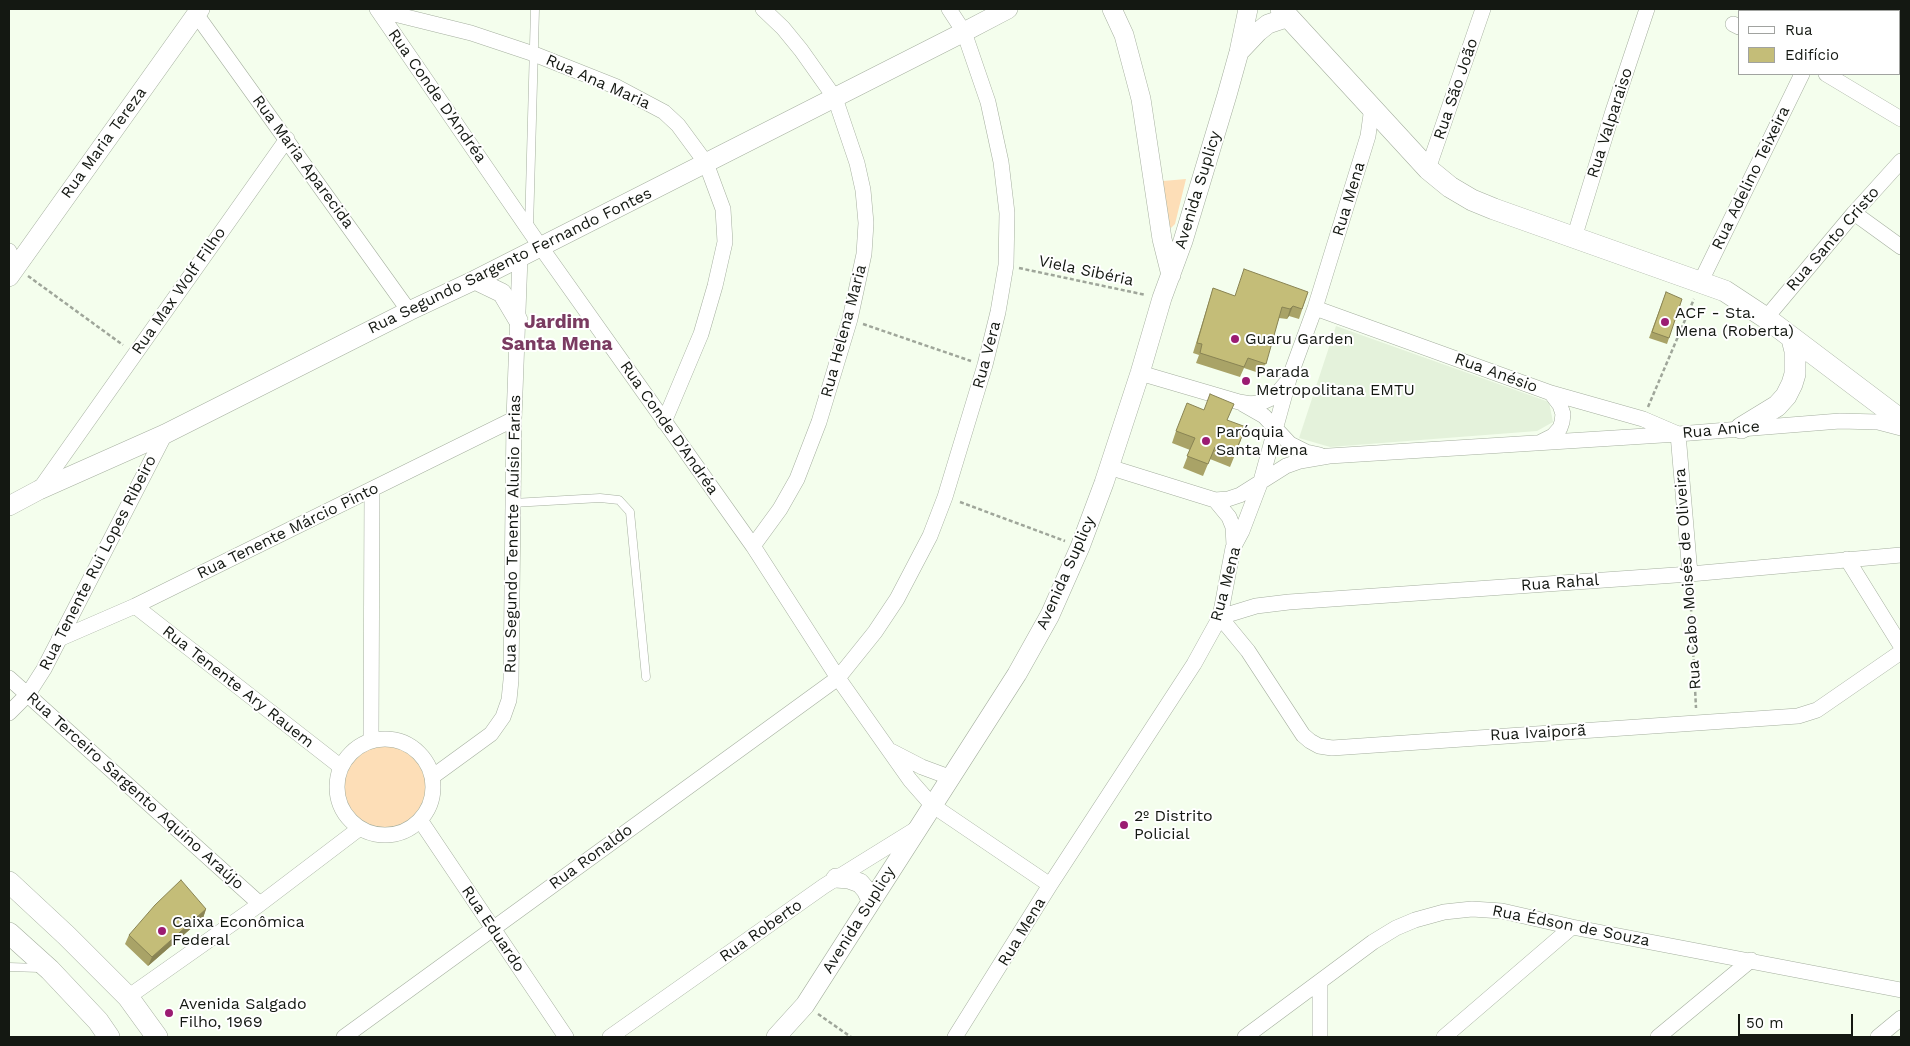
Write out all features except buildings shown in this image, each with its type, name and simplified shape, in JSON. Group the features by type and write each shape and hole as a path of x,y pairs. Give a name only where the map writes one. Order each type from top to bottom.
{"main road":[{"path":"1285,13 1428,170 1450,187 1472,200 1574,238 1701,281 1737,298 1901,420"},
{"path":"1741,428 1777,406 1789,390 1796,363 1792,339"},
{"path":"9,882 128,997 157,1037"},
{"path":"9,936 50,970 101,1032"}],"street":[{"name":"Rua Helena Maria","path":"753,546 780,509 797,479 819,422 850,319 864,254 866,222 863,190 857,163 835,98 801,50 783,28 763,9"},
{"name":"Rua Vera","path":"838,678 875,632 897,599 930,536 945,497 985,366 998,312 1006,265 1008,213 1001,162 988,102 964,32 949,9"},
{"name":"Rua Segundo Sargento Fernando Fontes","path":"9,506 39,490 165,434 409,310 476,280 1008,9"},
{"path":"1112,9 1124,35 1141,99 1162,239 1171,275"},
{"name":"Avenida Suplicy","path":"776,1037 805,1005 1017,674 1050,615 1080,547 1140,373 1239,52 1248,9"},
{"name":"Rua São João","path":"1428,170 1483,9"},
{"name":"Rua Valparaiso","path":"1574,238 1613,110 1647,9"},
{"name":"Rua Ana Maria","path":"377,10 471,33 534,54 616,87 664,112 678,125 706,163 723,209 725,242 701,334 664,422"},
{"name":"Rua Conde D'Andréa","path":"377,10 540,246 753,546 838,678 890,750 900,767 932,805 1050,885"},
{"name":"Rua Maria Aparecida","path":"198,12 409,310"},
{"name":"Rua Maria Tereza","path":"11,265 198,12"},
{"name":"Avenida Suplicy","path":"1239,52 1258,32 1285,13"},
{"name":"Rua Adelino Teixeira","path":"1701,281 1802,75"},
{"path":"1828,75 1901,118"},
{"name":"Rua Mena","path":"955,1037 1050,885 1194,664 1220,617 1233,548 1242,532 1261,481 1289,379 1315,308 1368,136 1372,107"},
{"name":"Rua Max Wolf Filho","path":"39,490 287,139"},
{"name":"Rua Santo Cristo","path":"1766,318 1854,213 1901,161"},
{"path":"1854,213 1901,247"},
{"name":"Rua Segundo Tenente Aluísio Farias","path":"432,777 491,734 503,717 509,700 511,680 514,419 520,257"},
{"path":"476,280 502,293 518,320"},
{"name":"Rua Anésio","path":"1315,308 1551,392 1643,419 1678,434"},
{"path":"1140,373 1251,404 1263,402 1274,397 1283,389 1289,379"},
{"path":"1540,443 1553,436 1560,428 1562,422 1563,414 1560,405 1551,392"},
{"name":"Rua Anice","path":"1239,402 1259,412 1282,437 1299,449 1329,456"},
{"name":"Rua Tenente Márcio Pinto","path":"59,639 135,606 514,419"},
{"name":"Rua Anice","path":"1215,500 1228,499 1240,495 1286,466 1300,461 1329,456 1678,434 1840,421 1878,422 1901,428"},
{"name":"Rua Tenente Rui Lopes Ribeiro","path":"9,713 28,694 44,669 165,434"},
{"name":"Rua Cabo Moisés de Oliveira","path":"1678,434 1690,574"},
{"path":"72,443 72,464 76,474"},
{"path":"1109,467 1215,500 1229,517 1234,538 1233,548"},
{"path":"371,740 372,489"},
{"name":"Rua Rahal","path":"1220,617 1256,606 1289,602 1690,574 1901,555"},
{"path":"1847,559 1901,646"},
{"name":"Rua Tenente Ary Rauem","path":"135,606 341,767"},
{"name":"Rua Ivaiporã","path":"1220,617 1248,651 1303,735 1320,746 1332,748 1500,735 1697,724 1810,714 1901,652"},
{"name":"Rua Terceiro Sargento Aquino Araújo","path":"9,678 260,904"},
{"name":"Rua Ronaldo","path":"344,1037 838,678"},
{"path":"391,739 409,745 424,759 432,777 431,800 420,820 407,829 392,834 376,834 360,828 347,816 339,801 337,784 341,767 353,751 371,740 391,739"},
{"name":"Rua Conde D'Andréa","path":"890,750 922,767 950,777"},
{"name":"Rua Eduardo","path":"420,820 566,1037"},
{"path":"128,997 260,904 360,828"},
{"name":"Rua Roberto","path":"610,1037 836,878 916,829"},
{"path":"836,878 849,879 860,883 871,900"},
{"name":"Rua Édson de Souza","path":"1245,1037 1374,942 1396,928 1415,920 1444,912 1472,909 1502,911 1572,927 1901,990"},
{"path":"1452,1035 1572,927"},
{"path":"1658,1037 1751,960"},
{"path":"1320,982 1320,1037"},
{"path":"1878,1037 1901,1018"}],"lane":[{"path":"529,230 536,9"},
{"path":"513,503 600,498 619,500 630,512 646,677"},
{"path":"9,967 33,967 50,970"}],"path":[{"path":"11,265 134,353"},
{"name":"Viela Sibéria","path":"1006,265 1162,298"},
{"path":"1643,419 1701,281"},
{"path":"850,319 985,366"},
{"path":"945,497 1080,547"},
{"name":"Rua Cabo Moisés de Oliveira","path":"1690,574 1697,724"},
{"path":"805,1005 851,1037"}],"shaded area":[{"path":"1186,179 1175,224 1171,228 1168,224 1163,181"},
{"path":"1336,326 1549,402 1553,422 1537,431 1330,447 1299,438"},
{"path":"376,743 394,743 410,750 422,762 429,778 429,796 422,812 410,824 394,831 376,831 360,824 348,812 341,796 341,778 348,762 360,750"}],"place":[{"name":"ACF - Sta. Mena (Roberta)","path":"1665,322"},
{"name":"Guaru Garden","path":"1235,339"},
{"name":"Parada Metropolitana EMTU","path":"1246,381"},
{"name":"Paróquia Santa Mena","path":"1206,441"},
{"name":"2º Distrito Policial","path":"1124,825"},
{"name":"Caixa Econômica Federal","path":"162,931"},
{"name":"Avenida Salgado Filho, 1969","path":"169,1013"}],"district":[{"name":"Jardim Santa Mena","path":"557,333"}]}
